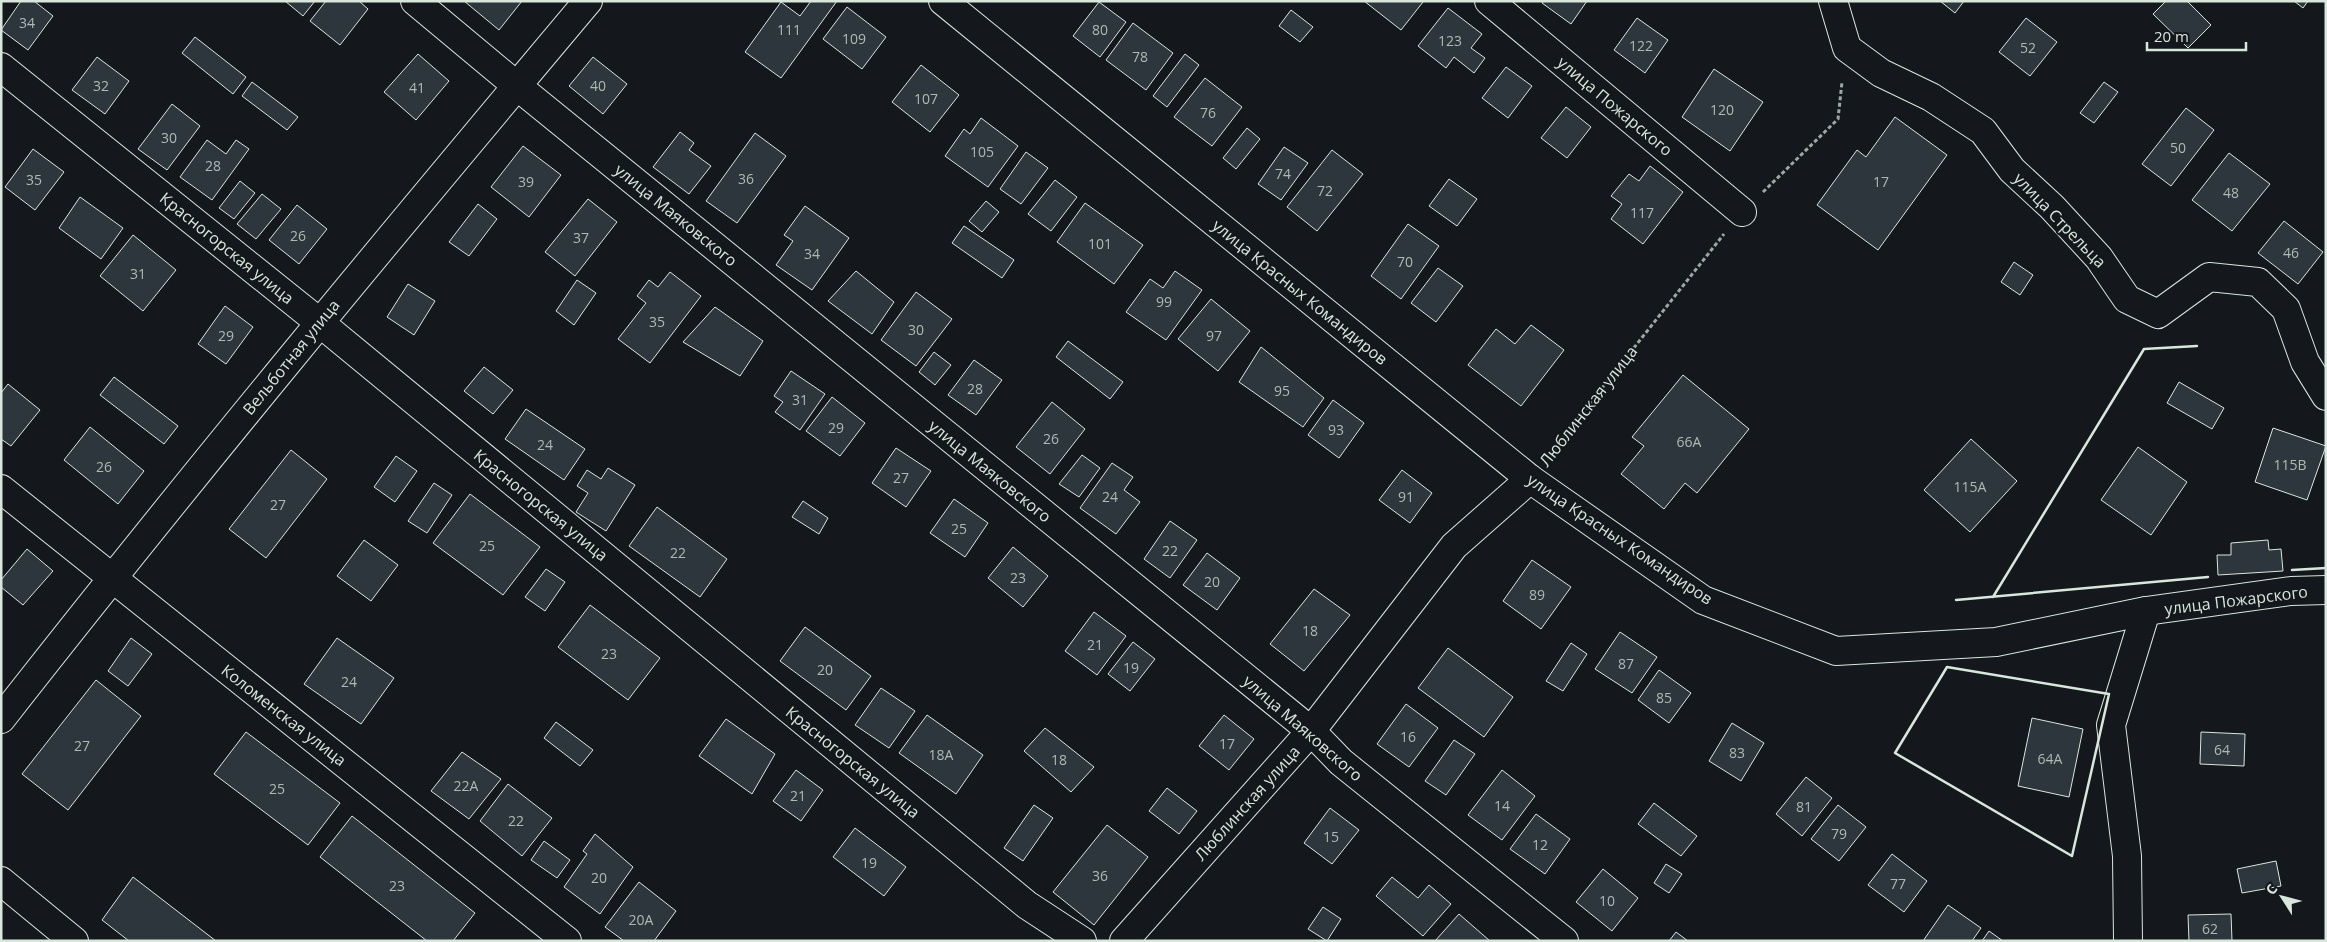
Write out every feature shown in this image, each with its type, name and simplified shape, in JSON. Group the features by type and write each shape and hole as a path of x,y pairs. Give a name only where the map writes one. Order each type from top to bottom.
{"street":[{"name":"улица Маяковского","path":"415,1 1311,732 1342,762 1564,941"},
{"name":"Вельботная улица","path":"1,719 111,578 320,322 588,1"},
{"name":"улица Красных Командиров","path":"943,1 1530,479 1703,600 1836,651 1996,642 2146,611"},
{"name":"улица Пожарского","path":"1489,1 1742,212"},
{"path":"1833,1 1847,48"},
{"name":"улица Стрельца","path":"1847,48 1881,73 1930,97 1983,131 2012,170 2052,207 2099,258 2127,299 2158,314 2209,277 2258,282 2286,309 2305,362 2326,396"},
{"name":"Красногорская улица","path":"1,67 320,322 1026,905 1082,941"},
{"name":"Люблинская улица","path":"1124,941 1311,732 1454,546 1530,479"},
{"name":"Коломенская улица","path":"1,489 568,941"},
{"name":"улица Пожарского","path":"2146,611 2291,591 2326,590"},
{"path":"2128,941 2127,856 2111,726 2146,611"},
{"path":"1,882 74,941"}],"path":[{"name":"Люблинская улица","path":"1530,479 1742,212 1838,119 1847,48"}],"building":[{"path":"21,1 34,1 53,16 28,50 1,30"},
{"path":"285,1 315,1 303,16"},
{"path":"326,1 359,1 368,9 340,45 310,21"},
{"path":"464,1 522,1 499,30"},
{"path":"811,1 837,1 781,78 745,52 781,2 800,16"},
{"path":"1364,1 1422,1 1423,2 1401,30"},
{"path":"1543,1 1587,1 1571,24 1542,3"},
{"path":"1940,1 1964,1 1955,13"},
{"path":"2166,1 2187,1 2211,25 2188,48 2153,14"},
{"path":"2294,1 2308,1 2303,8"},
{"path":"1099,2 1126,22 1100,57 1073,36"},
{"path":"847,7 886,37 862,69 823,39"},
{"path":"1448,8 1482,34 1471,48 1485,58 1474,73 1454,57 1446,68 1418,46"},
{"path":"1291,10 1313,27 1300,42 1279,26"},
{"path":"1637,18 1668,40 1645,73 1614,50"},
{"path":"2026,18 2057,42 2030,76 1999,52"},
{"path":"1133,23 1173,53 1146,90 1106,60"},
{"path":"195,37 246,77 233,94 182,53"},
{"path":"418,54 449,81 416,120 384,92"},
{"path":"1185,54 1199,65 1167,107 1153,96"},
{"path":"97,57 129,81 105,114 72,90"},
{"path":"593,57 627,84 603,114 569,86"},
{"path":"921,65 959,95 930,132 892,102"},
{"path":"1506,67 1532,86 1508,118 1482,98"},
{"path":"1714,69 1763,102 1730,151 1682,117"},
{"path":"1205,78 1242,107 1212,146 1174,117"},
{"path":"252,82 298,117 287,130 242,96"},
{"path":"2104,82 2118,92 2094,123 2080,113"},
{"path":"172,104 200,126 167,170 138,149"},
{"path":"1566,107 1591,127 1567,158 1541,138"},
{"path":"2186,108 2214,130 2171,186 2142,164"},
{"path":"1895,117 1947,155 1878,250 1817,205 1857,150 1866,157"},
{"path":"981,118 1018,146 988,187 945,156 964,129 970,134"},
{"path":"1247,128 1260,139 1236,169 1223,158"},
{"path":"680,132 694,143 689,150 711,166 689,194 653,167"},
{"path":"755,133 786,156 737,223 706,201"},
{"path":"207,140 226,154 236,140 249,149 212,200 180,177"},
{"path":"523,146 561,175 529,217 491,187"},
{"path":"1284,147 1308,163 1281,200 1258,184"},
{"path":"33,149 64,172 35,210 5,187"},
{"path":"1332,150 1363,174 1317,231 1287,207"},
{"path":"1026,152 1048,168 1021,204 1000,189"},
{"path":"2229,153 2270,184 2232,231 2192,200"},
{"path":"1650,166 1683,192 1643,244 1611,219 1622,204 1611,196 1629,174 1639,181"},
{"path":"1449,179 1477,199 1457,226 1429,206"},
{"path":"1055,180 1077,197 1051,231 1028,214"},
{"path":"240,181 255,193 234,219 219,208"},
{"path":"262,194 281,209 256,239 237,224"},
{"path":"80,197 123,228 101,259 59,228"},
{"path":"588,199 617,222 575,276 545,252"},
{"path":"986,201 999,212 982,232 969,221"},
{"path":"1085,203 1143,245 1114,284 1057,242"},
{"path":"478,204 497,219 469,256 449,242"},
{"path":"297,205 327,229 299,264 269,240"},
{"path":"805,206 849,238 812,290 776,265 793,241 784,235"},
{"path":"2284,221 2323,252 2298,284 2258,253"},
{"path":"1408,224 1439,246 1401,299 1371,276"},
{"path":"964,226 1014,260 1002,278 952,243"},
{"path":"133,235 176,270 143,311 100,276"},
{"path":"2014,262 2033,275 2020,295 2001,282"},
{"path":"1438,268 1463,286 1436,322 1411,303"},
{"path":"856,271 894,302 872,334 828,301"},
{"path":"1175,271 1202,290 1166,340 1126,312 1150,279 1163,288"},
{"path":"670,272 701,296 650,363 618,339 646,303 637,296 649,280 658,287"},
{"path":"577,280 596,293 574,325 556,311"},
{"path":"408,284 435,301 414,335 387,317"},
{"path":"916,292 952,319 916,366 881,340"},
{"path":"1211,299 1250,331 1218,371 1178,339"},
{"path":"225,306 253,327 226,364 198,344"},
{"path":"715,307 763,341 740,376 683,342"},
{"path":"1531,325 1564,350 1521,406 1468,365 1496,329 1515,344"},
{"path":"1068,341 1123,382 1110,399 1056,357"},
{"path":"1261,347 1324,398 1303,427 1239,382"},
{"path":"934,352 951,365 935,385 919,372"},
{"path":"974,360 1002,380 976,415 948,395"},
{"path":"484,367 513,390 493,414 464,391"},
{"path":"791,371 825,394 800,430 775,412 783,402 774,396"},
{"path":"1683,375 1749,429 1697,493 1685,483 1664,509 1621,474 1644,446 1632,437"},
{"path":"114,377 178,426 164,444 100,395"},
{"path":"2179,382 2224,408 2212,429 2167,403"},
{"path":"8,384 40,410 11,446 1,439 1,393"},
{"path":"832,397 865,423 840,456 806,431"},
{"path":"1333,400 1364,423 1339,458 1308,435"},
{"path":"1052,402 1085,429 1050,474 1016,447"},
{"path":"526,409 585,449 564,480 505,439"},
{"path":"90,427 144,471 118,504 64,460"},
{"path":"2273,428 2326,446 2307,500 2255,482"},
{"path":"1971,439 2017,481 1970,532 1924,490"},
{"path":"2138,447 2187,482 2151,535 2101,500"},
{"path":"896,448 931,471 906,507 872,483"},
{"path":"291,450 327,479 266,558 229,529"},
{"path":"1082,455 1100,468 1079,497 1059,484"},
{"path":"396,456 417,471 395,502 374,487"},
{"path":"1112,463 1133,477 1124,490 1140,502 1116,534 1080,508"},
{"path":"608,468 635,485 606,531 576,512 588,493 577,486 587,470 601,479"},
{"path":"1402,470 1432,493 1410,523 1379,500"},
{"path":"434,483 452,495 427,533 408,521"},
{"path":"470,494 540,547 503,595 433,543"},
{"path":"954,499 988,523 965,557 930,533"},
{"path":"803,501 828,518 819,534 792,517"},
{"path":"657,507 727,559 700,597 629,546"},
{"path":"1170,521 1197,540 1170,578 1144,559"},
{"path":"364,540 398,565 371,601 337,576"},
{"path":"2268,540 2269,550 2281,549 2283,571 2218,575 2217,555 2231,555 2231,543"},
{"path":"1013,547 1048,576 1023,607 988,578"},
{"path":"27,549 53,571 23,605 1,587 1,580"},
{"path":"1207,553 1240,578 1217,610 1183,585"},
{"path":"1532,560 1571,587 1541,629 1503,601"},
{"path":"546,569 565,582 545,611 525,597"},
{"path":"1314,589 1350,615 1304,671 1270,644"},
{"path":"590,605 660,658 628,700 558,647"},
{"path":"1094,612 1126,636 1097,675 1065,651"},
{"path":"805,627 871,676 846,710 780,661"},
{"path":"1620,632 1657,657 1632,693 1595,669"},
{"path":"131,638 152,654 128,686 108,671"},
{"path":"337,638 394,678 361,724 304,684"},
{"path":"1133,642 1155,659 1130,691 1108,674"},
{"path":"1571,643 1587,654 1563,691 1546,681"},
{"path":"1448,648 1513,697 1484,737 1418,688"},
{"path":"1659,670 1691,693 1669,723 1638,700"},
{"path":"96,680 141,716 68,810 22,774"},
{"path":"881,688 915,711 889,748 855,725"},
{"path":"1406,704 1438,728 1409,767 1377,744"},
{"path":"927,715 983,755 956,794 899,753"},
{"path":"1224,715 1254,739 1229,770 1199,746"},
{"path":"2032,718 2083,729 2069,797 2018,786"},
{"path":"726,719 775,754 752,794 699,756"},
{"path":"556,722 593,750 580,766 544,738"},
{"path":"1732,723 1764,743 1741,781 1709,761"},
{"path":"1045,728 1094,767 1071,792 1024,751"},
{"path":"246,732 340,803 308,845 214,774"},
{"path":"2201,732 2245,734 2244,766 2200,764"},
{"path":"1454,740 1475,754 1446,795 1425,781"},
{"path":"462,752 501,779 469,819 431,791"},
{"path":"796,770 823,790 801,821 773,801"},
{"path":"1502,770 1535,796 1502,840 1468,815"},
{"path":"1806,777 1832,798 1802,836 1776,814"},
{"path":"508,784 552,818 522,856 480,821"},
{"path":"1167,788 1197,811 1179,834 1149,811"},
{"path":"1654,803 1697,836 1681,856 1638,824"},
{"path":"1034,805 1053,818 1023,861 1004,848"},
{"path":"1838,805 1866,827 1839,861 1811,839"},
{"path":"1330,808 1359,830 1332,864 1304,843"},
{"path":"1536,814 1570,839 1545,874 1510,849"},
{"path":"352,816 475,913 453,941 427,941 320,857"},
{"path":"1107,825 1148,857 1094,925 1053,892"},
{"path":"855,828 906,867 884,896 833,857"},
{"path":"595,834 633,867 600,914 564,887 587,854 583,851"},
{"path":"544,841 570,860 557,878 531,860"},
{"path":"1892,854 1927,881 1904,912 1868,885"},
{"path":"2276,861 2281,886 2242,893 2237,869"},
{"path":"1666,864 1682,874 1669,893 1654,883"},
{"path":"1603,869 1638,898 1612,931 1576,902"},
{"path":"133,877 216,941 129,941 102,920"},
{"path":"1392,877 1418,898 1429,885 1451,904 1423,936 1376,896"},
{"path":"639,882 676,911 654,941 624,941 605,927"},
{"path":"1948,905 1981,928 1972,941 1923,941"},
{"path":"1323,907 1341,919 1327,941 1308,929"},
{"path":"1459,914 1490,941 1435,941"},
{"path":"2231,914 2232,941 2189,941 2188,915"},
{"path":"1989,931 2003,941 1982,941"},
{"path":"1676,932 1688,941 1669,941"}],"wall":[{"path":"1993,597 2144,349 2197,346"},
{"path":"2292,570 2326,568"},
{"path":"1956,600 2208,577"},
{"path":"1947,667 2109,694 2072,856 1895,753 1947,667"}]}
